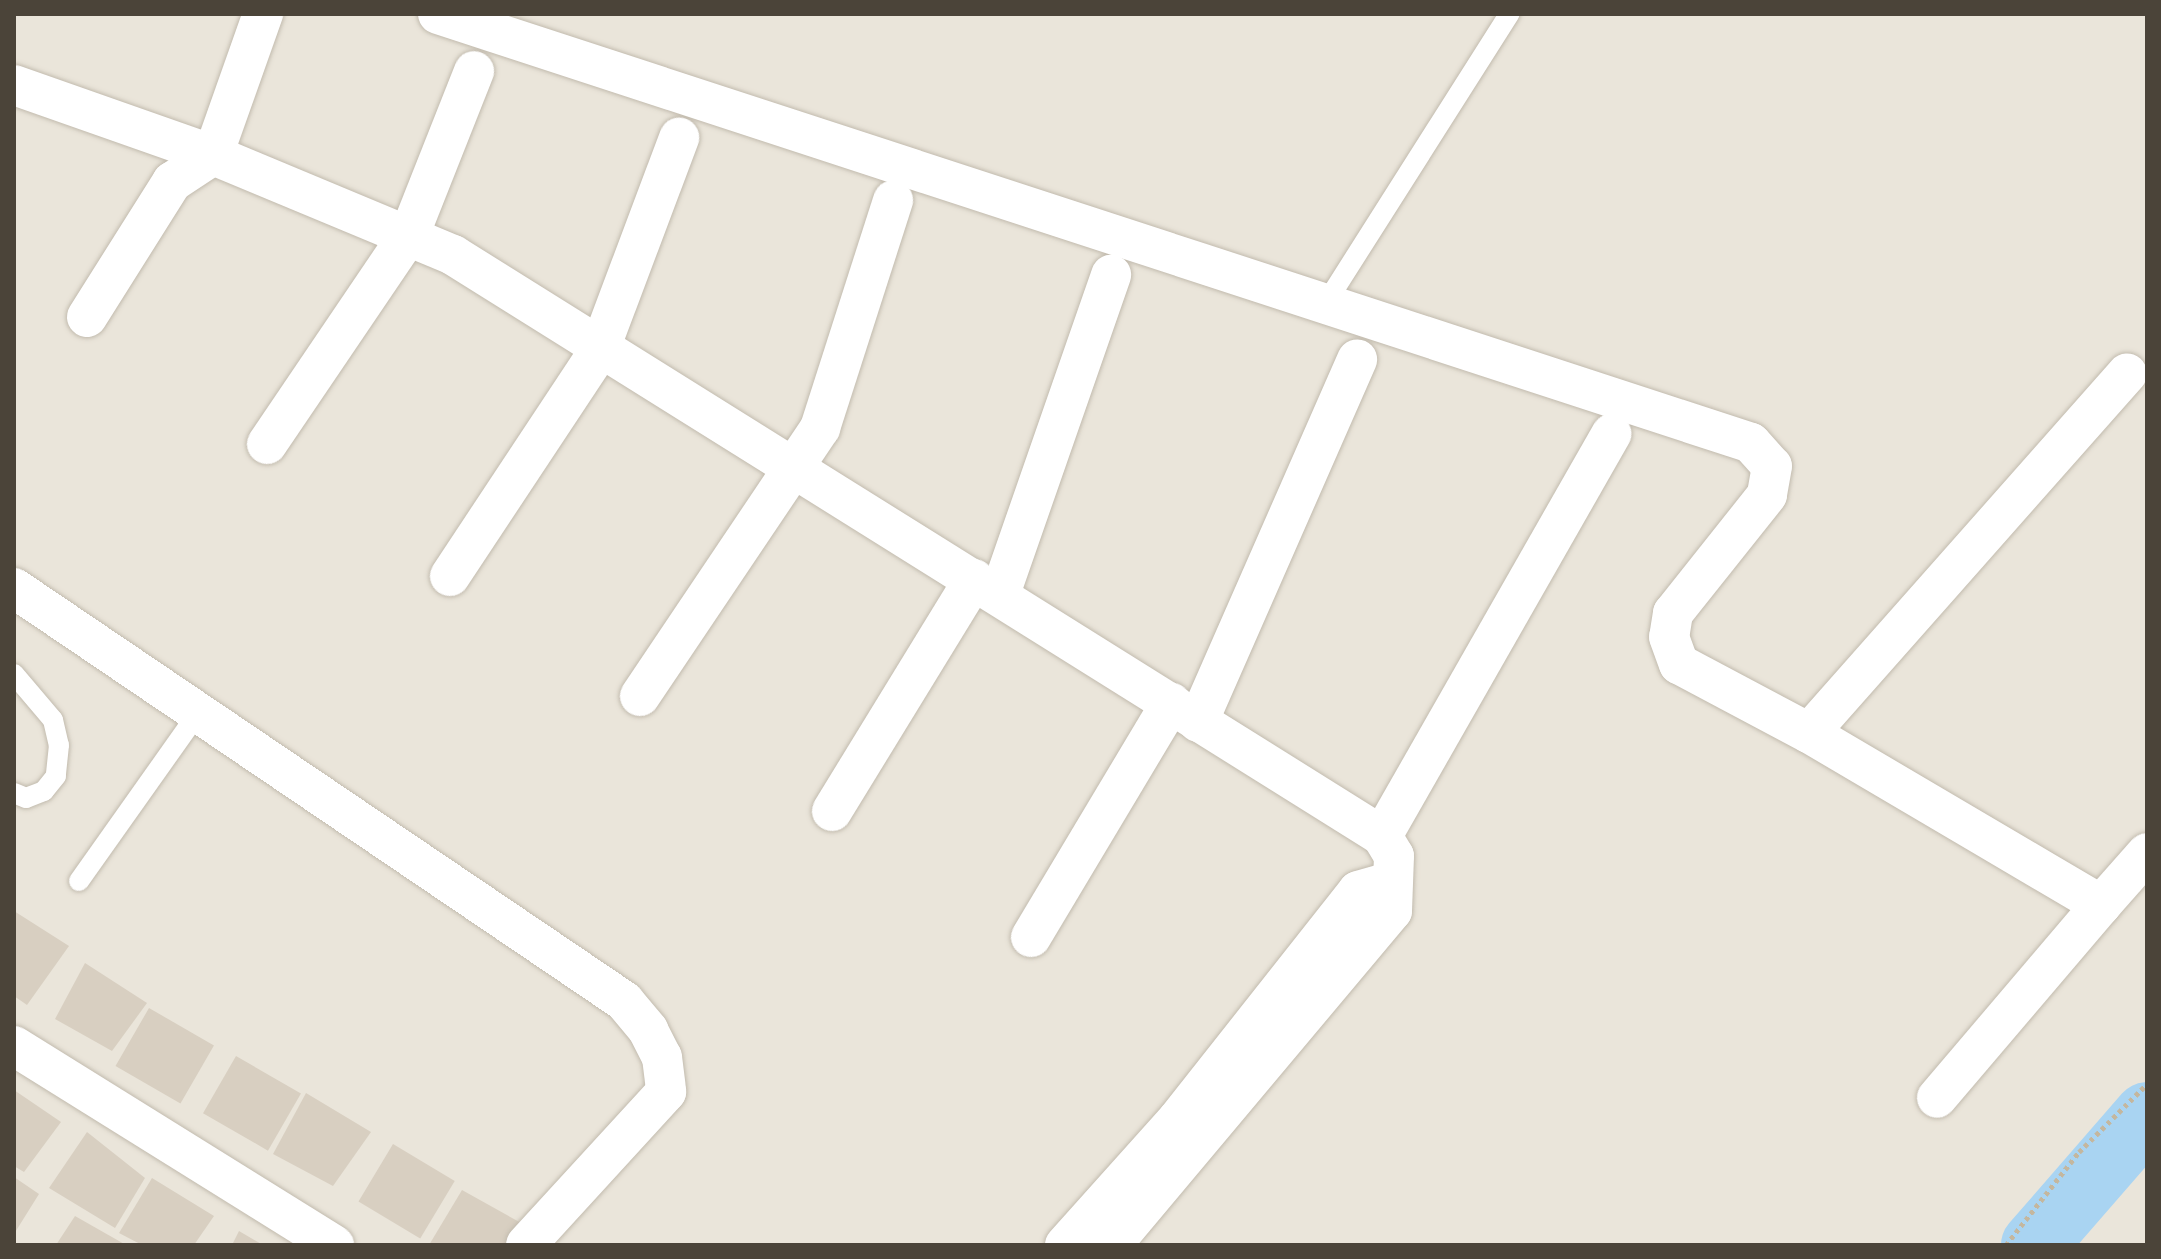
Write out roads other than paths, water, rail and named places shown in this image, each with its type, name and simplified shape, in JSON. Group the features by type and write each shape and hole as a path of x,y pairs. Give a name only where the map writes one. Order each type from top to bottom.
{"street":[{"path":"87,317 172,182 213,155 263,14"},
{"path":"438,14 1751,443 1772,466 1767,495 1673,613 1669,637 1679,664 1809,733 2101,905"},
{"path":"267,444 410,233 474,71"},
{"path":"14,85 213,155 410,233 453,255 599,351 987,586 1382,836 1394,856 1390,882 1392,911 1112,1245"},
{"path":"450,576 599,351 679,138"},
{"path":"640,696 820,428 893,200"},
{"path":"832,811 987,586 1111,275"},
{"path":"1031,937 1185,712 1357,359"},
{"path":"1809,733 2127,373"},
{"path":"1382,836 1611,434"},
{"path":"14,588 624,1001 648,1030 662,1057 666,1092 526,1245"},
{"path":"1937,1098 2147,853"},
{"path":"1065,1245 1178,1119 1358,891 1390,882"},
{"path":"14,1046 334,1245"}],"lane":[{"path":"1324,306 1509,14"},
{"path":"14,674 53,720 59,745 56,776 44,791 26,798 14,793"},
{"path":"79,881 198,713"}],"waterway":[{"path":"2034,1245 2147,1115"}]}
